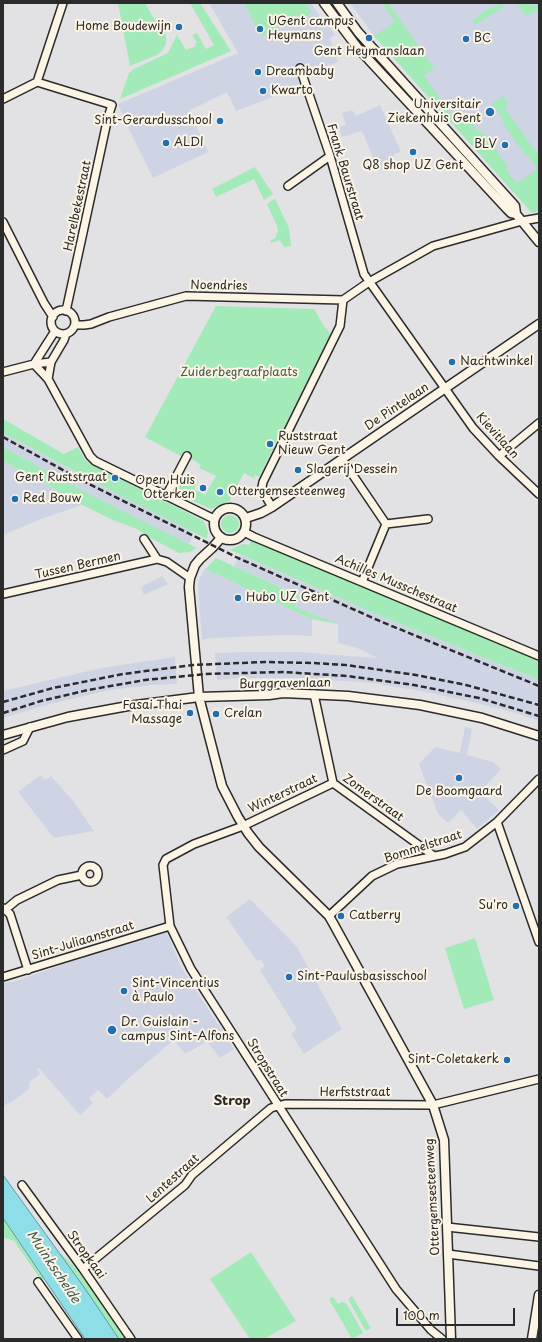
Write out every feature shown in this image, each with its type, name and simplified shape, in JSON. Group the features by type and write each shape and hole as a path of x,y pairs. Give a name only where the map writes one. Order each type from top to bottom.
{"street":[{"path":"3,99 37,82 63,3"},
{"path":"324,3 357,47 506,209 511,213 516,214"},
{"path":"337,3 358,32 515,206 516,214 539,242"},
{"name":"Frank Baurstraat","path":"300,68 330,156 364,274 445,389"},
{"name":"Harelbekestraat","path":"37,82 112,105 106,124 66,311"},
{"path":"288,186 330,156"},
{"path":"272,507 262,487 263,482 340,326 343,300 369,282 433,246 522,221 539,218"},
{"path":"3,222 44,303 53,317"},
{"name":"Noendries","path":"74,325 91,324 109,317 186,296 343,300"},
{"path":"66,311 73,316 74,325 70,332 60,334 52,327 51,322 56,313 66,311"},
{"name":"De Pintelaan","path":"246,518 261,513 272,507 539,324"},
{"path":"34,364 55,331"},
{"path":"48,379 51,362 66,334"},
{"path":"3,372 34,364 51,362"},
{"path":"34,364 48,379 90,456 95,461 214,519"},
{"name":"Kievitlaan","path":"445,389 473,428 499,456 539,494"},
{"path":"499,456 539,423"},
{"path":"166,496 187,456"},
{"path":"342,459 386,524"},
{"path":"229,507 241,511 246,518 246,527 244,532 235,540 221,538 215,530 214,519 218,512 225,508 229,507"},
{"path":"386,524 428,519"},
{"path":"362,582 386,524"},
{"name":"Achilles Musschestraat","path":"244,532 539,656"},
{"name":"Ottergemsesteenweg","path":"221,538 195,566 190,578 189,592 199,697 222,786 243,826 259,847 329,916 433,1105 444,1140 451,1339"},
{"path":"144,539 157,559 167,562 190,578"},
{"name":"Tussen Bermen","path":"3,594 157,559"},
{"name":"Burggravenlaan","path":"3,735 68,717 98,711 199,697 269,695 283,693 380,699 438,708 482,718 539,736"},
{"name":"Zomerstraat","path":"314,694 333,783 434,856"},
{"path":"3,750 23,741 30,727"},
{"name":"Bommelstraat","path":"329,916 372,876 397,864 434,856 464,847 497,822 539,779"},
{"name":"Winterstraat","path":"243,826 333,783"},
{"path":"497,822 539,942"},
{"name":"Stropstraat","path":"243,826 194,844 164,860 163,865 170,926 190,970 396,1289 431,1330 442,1339"},
{"path":"28,970 10,914 4,908 58,880 82,875"},
{"name":"Sint-Juliaanstraat","path":"3,977 170,926"},
{"name":"Herfststraat","path":"277,1106 284,1104 433,1105 539,1079"},
{"name":"Lentestraat","path":"83,1269 185,1185 192,1175 271,1108 277,1106"},
{"name":"Stropkaai","path":"22,1185 83,1269 131,1339"},
{"path":"447,1227 539,1237"},
{"path":"448,1254 539,1266"},
{"path":"38,1282 78,1339"},
{"path":"532,1339 539,1294"}],"shaded area":[{"path":"209,3 311,3 335,35 330,38 338,62 309,72 302,86 236,111 227,92 193,109 189,109 208,152 153,178 118,104 238,53"},
{"name":"Universitair Ziekenhuis Gent","path":"350,3 539,3 539,211 532,213 374,36"},
{"path":"380,105 401,152 394,154 393,162 386,164 387,168 379,171 362,131 342,137 339,127 346,125 342,113 352,110 356,116"},
{"path":"3,433 194,533 189,544 95,497 3,447"},
{"path":"3,461 82,505 41,519 3,535"},
{"path":"240,555 376,614 539,680 539,721 516,713 468,701 372,683 299,678 241,678 217,680 215,653 299,652 376,657 357,648 338,643 338,624 295,607 300,596 234,566"},
{"name":"Hubo UZ Gent","path":"205,568 312,619 312,636 286,635 211,638 202,640 198,587 199,580"},
{"path":"162,576 168,584 144,595 141,587"},
{"path":"175,657 177,684 151,685 110,690 46,705 3,718 3,691 101,668"},
{"name":"De Boomgaard","path":"465,727 472,729 467,755 493,762 501,769 480,792 499,810 477,829 461,810 448,823 438,814 419,764 435,747 460,753"},
{"path":"41,775 45,780 51,776 74,802 94,831 54,838 18,792"},
{"name":"Sint-Paulusbasisschool","path":"250,899 297,947 342,1029 304,1054 291,1034 297,1029 260,970 265,966 260,959 257,961 226,917"},
{"name":"Dr. Guislain - campus Sint-Alfons","path":"165,933 168,935 181,967 234,1049 220,1058 207,1042 185,1054 174,1040 130,1077 107,1099 98,1090 89,1098 93,1103 80,1115 39,1068 37,1070 40,1074 30,1082 29,1089 13,1101 3,1106 3,983 13,982 76,960"}],"green space":[{"path":"118,3 145,3 160,29 163,28 166,35 166,44 162,51 157,55 130,66"},
{"path":"190,3 200,3 231,51 120,99 129,73 134,69 168,53 177,35 186,50 196,46 195,44 197,43 192,35 197,33 206,49 214,45"},
{"path":"244,3 305,3 312,13 261,36"},
{"path":"382,3 388,3 434,68 424,76 458,124 470,118 477,130 478,129 483,135 485,134 508,167 506,169 511,177 517,183 537,169 527,154 525,155 502,122 504,121 492,104 503,96 508,103 504,107 539,156 539,211 532,213 374,36 395,22"},
{"path":"521,3 539,6 538,10 526,16 518,5"},
{"path":"502,4 503,7 475,25 472,21 487,9"},
{"path":"255,167 273,194 264,200 254,179 216,197 212,189"},
{"path":"274,199 289,228 291,246 284,247 280,240 271,243 270,241 275,238 278,231 267,204"},
{"name":"Zuiderbegraafplaats","path":"216,306 314,309 324,326 331,334 259,477 255,475 254,477 257,480 244,473 229,501 211,509 178,494 176,491 184,476 197,483 194,489 205,495 216,476 199,468 201,465 192,459 190,461 145,437"},
{"path":"3,419 64,454 78,447 85,460 92,465 204,521 208,532 207,539 123,497 3,433"},
{"path":"3,447 95,497 197,548 190,552 179,553 145,535 137,529 113,520 60,494 55,489 3,461"},
{"path":"230,515 236,518 239,524 236,530 230,533 224,530 221,524 224,518"},
{"path":"252,538 539,658 539,680 376,614 230,550 242,544 249,545"},
{"path":"216,558 300,596 295,607 338,624 312,619 206,569"},
{"path":"475,938 494,1000 464,1009 445,948"},
{"path":"3,1218 44,1278 41,1280 14,1241 3,1237"},
{"path":"58,1251 72,1264 102,1303 126,1339 119,1339"},
{"path":"251,1252 296,1321 264,1339 250,1339 210,1279"},
{"path":"352,1296 371,1328 366,1331 349,1301 349,1298"},
{"path":"332,1297 338,1304 343,1302 346,1303 363,1333 352,1339 329,1299"}],"water":[{"name":"Muinkschelde","path":"3,1175 86,1290 119,1339 85,1339 3,1218"}],"railway":[{"path":"3,437 81,480 238,558 382,622 539,686"},
{"path":"3,702 53,688 123,674 193,665 265,662 346,665 416,675 466,685 539,705"},
{"path":"3,713 41,701 88,690 145,680 206,674 283,672 347,676 414,685 479,698 539,716"}],"place":[{"name":"Home Boudewijn","path":"179,27"},
{"name":"UGent campus Heymans","path":"260,29"},
{"name":"Gent Heymanslaan","path":"369,38"},
{"name":"BC","path":"466,39"},
{"name":"Dreambaby","path":"258,72"},
{"name":"Kwarto","path":"263,91"},
{"name":"Universitair Ziekenhuis Gent","path":"490,112"},
{"name":"Sint-Gerardusschool","path":"220,121"},
{"name":"ALDI","path":"166,143"},
{"name":"BLV","path":"505,145"},
{"name":"Q8 shop UZ Gent","path":"413,152"},
{"name":"Nachtwinkel","path":"452,362"},
{"name":"Ruststraat Nieuw Gent","path":"270,444"},
{"name":"Slagerij Dessein","path":"298,470"},
{"name":"Gent Ruststraat","path":"115,478"},
{"name":"Open Huis Otterken","path":"203,488"},
{"name":"Ottergemsesteenweg","path":"220,492"},
{"name":"Red Bouw","path":"15,499"},
{"name":"Hubo UZ Gent","path":"238,598"},
{"name":"Fasai Thai Massage","path":"190,713"},
{"name":"Crelan","path":"216,714"},
{"name":"De Boomgaard","path":"459,778"},
{"name":"Su'ro","path":"516,906"},
{"name":"Catberry","path":"341,916"},
{"name":"Sint-Paulusbasisschool","path":"289,977"},
{"name":"Sint-Vincentius à Paulo","path":"124,991"},
{"name":"Dr. Guislain - campus Sint-Alfons","path":"112,1030"},
{"name":"Sint-Coletakerk","path":"507,1060"}],"district":[{"name":"Strop","path":"232,1101"}]}
